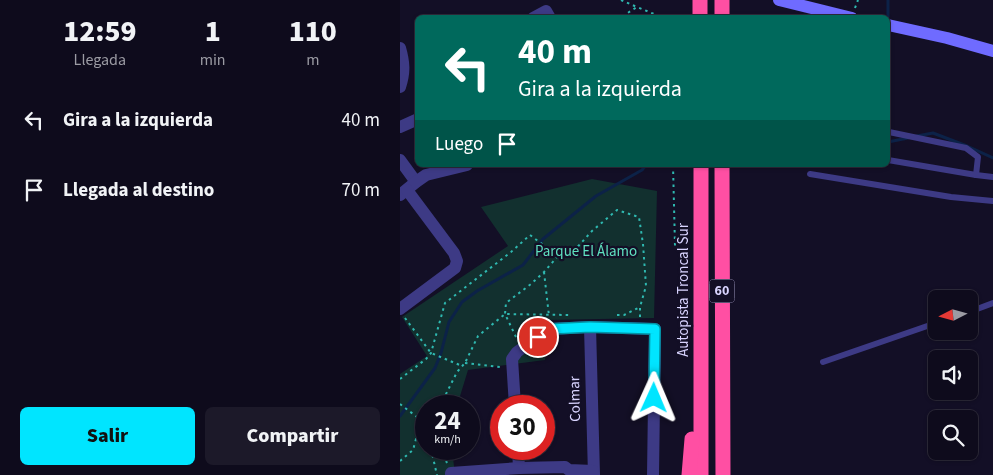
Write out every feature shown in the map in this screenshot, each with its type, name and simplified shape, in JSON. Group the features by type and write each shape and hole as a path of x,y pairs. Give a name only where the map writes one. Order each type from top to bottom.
{"highway":[{"path":"700,0 700,15"},
{"path":"722,0 722,15"},
{"name":"Autopista Troncal Sur","path":"700,167 701,475"},
{"name":"60","path":"722,167 723,475"},
{"path":"689,475 700,340"},
{"path":"723,417 732,475"}],"main road":[{"path":"783,0 840,15"},
{"path":"890,25 947,38 993,51"}],"street":[{"path":"539,15 546,11 548,15"},
{"path":"400,48 404,69 400,86"},
{"path":"400,126 415,120"},
{"path":"400,160 408,189 457,261 454,268 403,313"},
{"path":"408,189 426,176 460,167"},
{"path":"514,395 512,359 516,352 550,329 590,327 655,329 653,475"},
{"name":"Colmar","path":"590,327 593,473"},
{"path":"519,460 519,468"},
{"path":"451,474 519,468 565,467 569,470 593,473"}],"lane":[{"path":"890,132 966,148 978,157 976,175"},
{"path":"890,160 993,177"},
{"path":"810,174 951,197 993,201"},
{"path":"978,309 993,303"},
{"path":"823,362 928,326"}],"path":[{"path":"621,0 657,15"},
{"path":"626,15 637,7"},
{"path":"673,167 675,246"},
{"path":"522,348 505,314 506,303 531,284 558,256 572,253 592,231 617,210 639,217 646,286 640,307"},
{"path":"400,379 431,353 445,303 512,252 530,235 558,256"},
{"path":"544,272 550,329"},
{"path":"403,313 431,353 462,366"},
{"path":"465,363 513,368"},
{"path":"400,404 415,415"},
{"path":"400,461 413,450 415,443"},
{"path":"434,460 437,475"},
{"path":"445,460 451,474"}],"green space":[{"name":"Parque El Álamo","path":"592,179 657,191 654,318 546,320 545,360 468,370 460,395 415,395 415,460 453,460 455,475 400,475 400,374 427,356 402,317 508,246 481,207"}],"waterway":[{"path":"888,0 888,15"},
{"path":"917,136 933,133 993,158"},
{"path":"890,142 908,138"},
{"path":"400,416 435,368 449,322 462,302 477,291 523,265 543,239 596,196 644,167"}],"route":[{"path":"538,337 550,329 590,327 655,329 654,398"}]}
